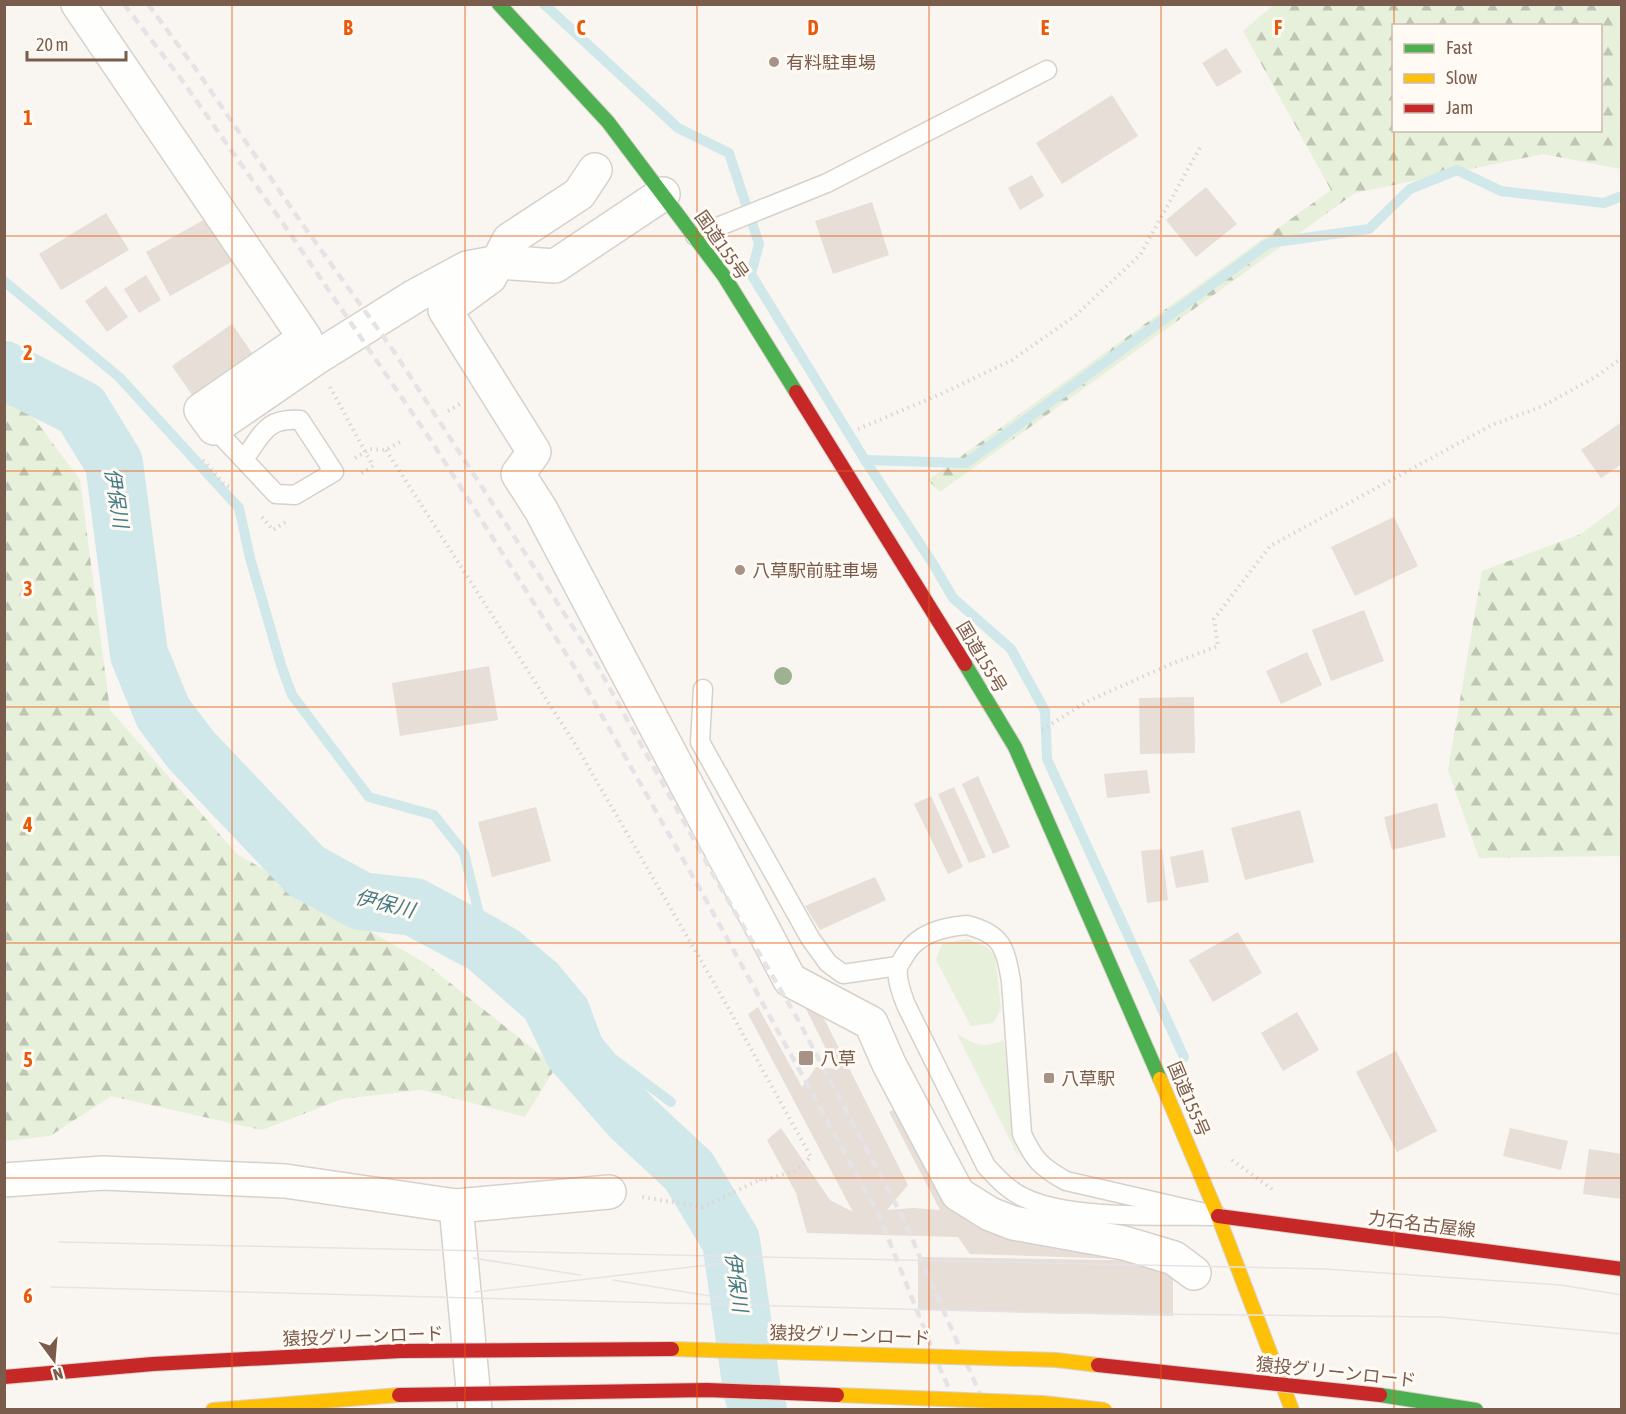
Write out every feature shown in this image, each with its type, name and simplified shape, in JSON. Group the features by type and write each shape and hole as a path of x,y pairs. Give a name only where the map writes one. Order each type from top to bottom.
{"main road":[{"name":"国道155号","path":"500,4 608,122 724,276 914,580 1015,747 1218,1216 1293,1410"},
{"name":"力石名古屋線","path":"1218,1216 1622,1269"},
{"name":"猿投グリーンロード","path":"4,1377 153,1364 402,1351 708,1349 1056,1360 1423,1400 1476,1410"},
{"path":"213,1410 399,1395 707,1390 1032,1402 1106,1410"},
{"path":"1423,1400 1491,1408"}],"street":[{"path":"78,4 305,338 201,410 214,428 319,356 415,296 467,268 499,262 555,266 663,194"},
{"path":"595,170 579,194 508,240 490,278 445,310 534,452 518,474 541,510 790,980 871,1023 889,1064 958,1194 990,1214 1013,1223 1124,1243 1174,1258 1194,1274"},
{"path":"4,1180 103,1173 285,1181 456,1206 609,1192"},
{"path":"456,1206 475,1410"}],"lane":[{"path":"695,236 827,183 1047,70"},
{"path":"214,428 276,494 295,495 334,472 300,420 282,419 262,431 244,459"},
{"path":"703,689 700,741 810,938 828,963 843,974 898,966"},
{"path":"966,925 985,930 997,940 1007,956 1011,981 1022,1134 1031,1153 1045,1169 1066,1181 1218,1216 1101,1213 1048,1207 1024,1198 1003,1184 986,1166 906,1005 900,985 898,966 908,951 927,934 946,927 966,925"}],"path":[{"path":"828,442 941,394 1012,360 1075,315 1140,255 1202,144"},
{"path":"1015,747 1086,702 1218,646 1214,618 1270,546 1492,425 1543,406 1597,376 1622,358"},
{"path":"334,472 370,449 386,450 403,440"},
{"path":"386,450 575,744 721,994 811,1157 794,1171 761,1181 761,1179 703,1207 609,1192"}],"green space":[{"path":"1275,4 1621,5 1621,169 1543,154 1355,193 940,492 928,480 1331,190 1243,31"},
{"path":"5,402 28,410 80,480 110,710 237,854 425,963 556,1067 525,1117 422,1090 342,1099 262,1130 111,1096 50,1136 5,1141"},
{"path":"1621,504 1621,856 1479,858 1448,770 1482,571 1581,534"},
{"path":"967,939 985,946 995,955 1001,1009 993,1023 971,1026 936,960 942,944"},
{"path":"957,1034 985,1045 1004,1040 1013,1138 1020,1160"}],"building":[{"path":"1226,48 1242,72 1217,87 1202,63"},
{"path":"1112,95 1138,136 1062,184 1036,143"},
{"path":"1032,175 1044,196 1020,210 1008,188"},
{"path":"1206,187 1237,224 1196,257 1166,220"},
{"path":"872,202 889,255 833,274 815,221"},
{"path":"106,213 129,250 61,290 39,254"},
{"path":"209,217 233,261 170,296 146,252"},
{"path":"146,275 161,300 139,313 124,289"},
{"path":"106,286 128,317 107,332 85,301"},
{"path":"232,324 252,353 192,395 172,366"},
{"path":"1622,422 1622,464 1601,478 1581,450"},
{"path":"1394,517 1418,566 1355,596 1331,547"},
{"path":"1364,610 1384,661 1331,681 1312,630"},
{"path":"1307,652 1322,685 1281,704 1266,671"},
{"path":"489,666 498,720 400,736 392,683"},
{"path":"1194,697 1195,753 1140,754 1139,698"},
{"path":"1147,770 1150,793 1107,798 1104,774"},
{"path":"978,776 1010,847 993,854 962,784"},
{"path":"954,787 986,857 969,863 938,794"},
{"path":"931,796 963,867 948,874 914,804"},
{"path":"1437,803 1446,837 1392,850 1384,817"},
{"path":"536,807 551,861 492,877 478,822"},
{"path":"1300,810 1314,862 1245,880 1231,828"},
{"path":"1162,849 1168,900 1147,903 1141,851"},
{"path":"1203,850 1209,882 1176,888 1170,857"},
{"path":"875,877 886,900 820,930 805,906"},
{"path":"1238,932 1262,973 1213,1002 1189,960"},
{"path":"807,985 908,1185 887,1210 913,1208 940,1210 889,1112 917,1100 964,1184 1123,1259 970,1254 958,1237 807,1233 796,1193 767,1140 781,1128 830,1200 853,1212 748,1014 758,1007 802,1087 816,1067 836,1069 796,989"},
{"path":"1297,1012 1319,1050 1283,1071 1261,1033"},
{"path":"1396,1051 1437,1131 1397,1152 1356,1072"},
{"path":"1510,1128 1568,1141 1561,1170 1503,1156"},
{"path":"1589,1149 1622,1154 1622,1199 1583,1194"},
{"path":"918,1257 1173,1261 1173,1316 918,1310"}],"waterway":[{"path":"544,4 678,128 729,153 759,244 751,274 953,598 1011,649 1045,711 1047,759 1184,1057"},
{"path":"865,460 966,463 1269,243 1369,229 1410,189 1457,170 1501,191 1604,203 1622,196"},
{"path":"4,281 119,377 239,508 250,558 292,695 369,797 434,815 464,853 479,914 516,935 553,966 583,1002 597,1040 612,1058 671,1102"},
{"name":"伊保川","path":"4,370 81,409 114,463 139,654 163,713 191,750 306,871 361,901 414,907 485,945 549,1001 573,1051 632,1118 689,1171 731,1241 752,1390 758,1410"}],"tram line":[{"path":"59,1242 1325,1269 1561,1285 1622,1295"},
{"path":"473,1258 580,1275"},
{"path":"475,1292 725,1263"},
{"path":"613,1280 722,1298"},
{"path":"51,1287 1053,1313 1441,1317 1622,1334"}],"railway":[{"path":"124,4 181,79 289,232 432,442 575,668 701,891 879,1215 941,1371 959,1410"},
{"path":"148,4 393,350 593,658 718,883 797,1018 903,1218 987,1410"}],"traffic: fast":[{"path":"499,4 608,122 724,276 796,392"},
{"path":"965,664 1015,747 1160,1079"},
{"path":"1380,1395 1476,1410"}],"traffic: slow":[{"path":"1160,1079 1218,1216 1292,1410"},
{"path":"672,1349 1056,1360 1098,1365"},
{"path":"213,1410 399,1395"},
{"path":"837,1395 1043,1403 1105,1410"}],"traffic: jam":[{"path":"796,392 965,664"},
{"path":"1218,1216 1622,1269"},
{"path":"401,1351 672,1349"},
{"path":"4,1377 153,1364 401,1351"},
{"path":"1098,1365 1380,1395"},
{"path":"399,1395 707,1390 837,1395"}],"place":[{"name":"有料駐車場","path":"774,62"},
{"name":"八草駅前駐車場","path":"740,570"},
{"name":"八草","path":"806,1058"},
{"name":"八草駅","path":"1049,1078"}]}
